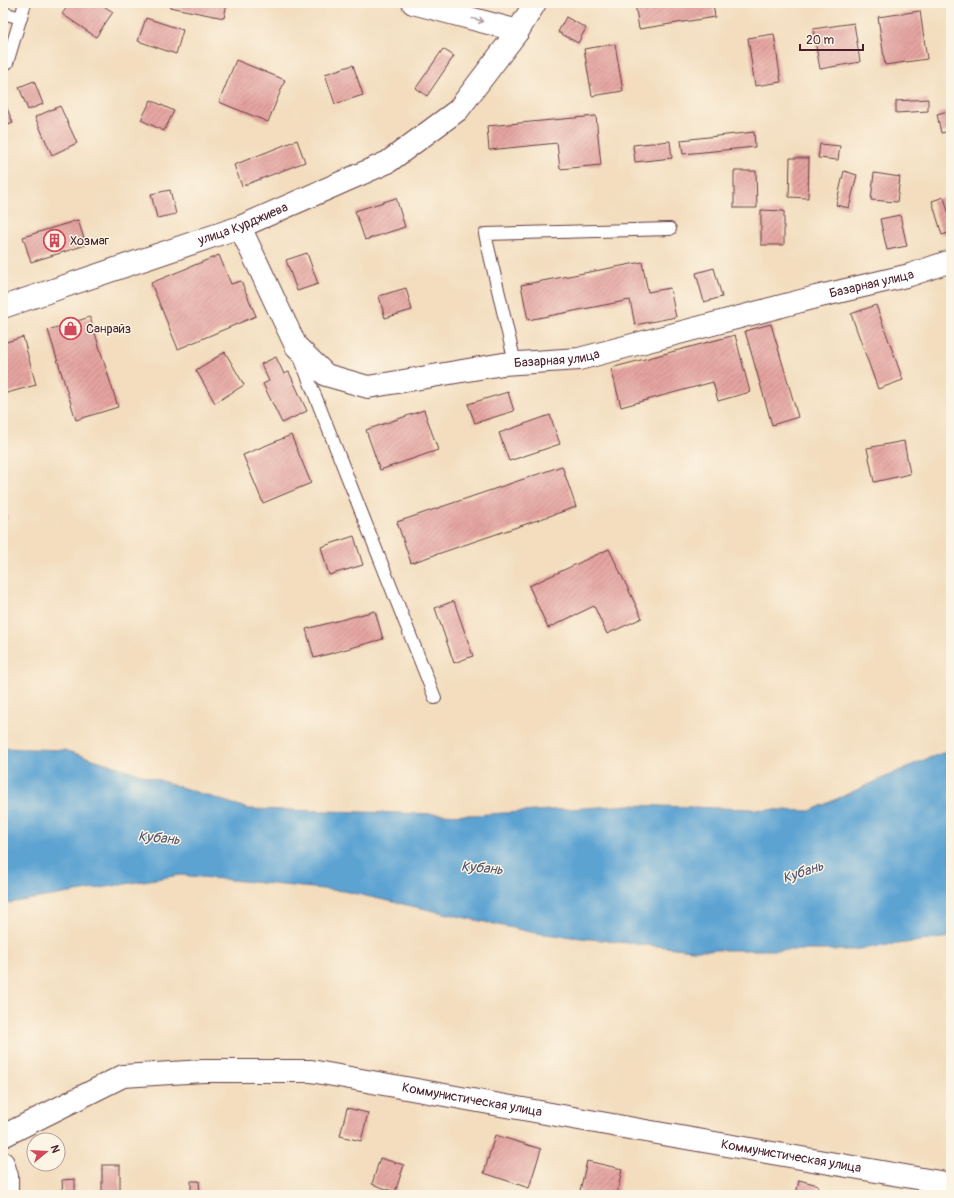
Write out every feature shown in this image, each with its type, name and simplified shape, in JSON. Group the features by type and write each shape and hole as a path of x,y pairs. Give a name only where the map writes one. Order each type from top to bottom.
{"street":[{"path":"413,3 518,31"},
{"name":"улица Курджиева","path":"3,307 240,227 388,162 458,110 518,31 535,3"},
{"name":"Базарная улица","path":"240,227 296,346 326,375 368,387 503,364 579,359 816,297 910,275 951,261"},
{"name":"Коммунистическая улица","path":"3,1136 123,1076 203,1071 311,1071 648,1132 951,1184"},
{"path":"3,1163 7,1176 8,1195"}],"lane":[{"path":"3,64 7,63 25,3"},
{"path":"3,13 20,18"},
{"path":"515,363 485,234 670,229"},
{"path":"296,346 435,698"}],"water":[{"name":"Кубань","path":"3,748 65,750 249,809 473,815 630,805 810,811 921,761 951,750 951,937 852,950 693,950 535,933 343,891 180,875 3,903"}],"building":[{"path":"70,3 99,3 113,12 96,37 62,14"},
{"path":"170,3 227,3 224,18 169,7"},
{"path":"635,3 713,3 715,17 639,29"},
{"path":"920,11 927,59 885,65 878,17"},
{"path":"566,17 586,28 578,43 558,32"},
{"path":"146,18 183,30 176,54 138,41"},
{"path":"854,23 860,62 820,69 813,29"},
{"path":"774,34 781,82 755,86 748,38"},
{"path":"615,44 623,91 592,96 584,49"},
{"path":"443,49 454,56 427,96 416,88"},
{"path":"236,60 285,80 268,122 219,102"},
{"path":"353,65 363,95 335,104 325,74"},
{"path":"34,81 43,104 28,110 19,87"},
{"path":"3,99 13,123 3,127"},
{"path":"928,99 928,111 896,113 896,101"},
{"path":"151,100 174,111 164,131 141,120"},
{"path":"60,106 77,143 52,155 35,117"},
{"path":"951,110 951,131 941,133 937,114"},
{"path":"596,116 601,165 560,169 557,143 489,150 487,126"},
{"path":"754,132 755,147 683,154 681,140"},
{"path":"297,140 305,162 242,186 234,165"},
{"path":"670,141 672,158 635,162 633,145"},
{"path":"820,144 840,146 838,160 818,158"},
{"path":"790,158 809,158 808,198 789,197"},
{"path":"734,171 756,171 757,208 734,208"},
{"path":"844,171 857,175 849,208 836,205"},
{"path":"874,173 900,177 897,202 871,200"},
{"path":"170,190 176,214 157,218 151,194"},
{"path":"944,197 951,222 951,232 942,235 932,201"},
{"path":"396,198 405,227 365,240 355,211"},
{"path":"761,210 784,211 784,245 761,245"},
{"path":"900,215 907,246 887,250 880,219"},
{"name":"Хозмаг","path":"78,220 86,245 31,262 23,237"},
{"path":"307,253 318,284 297,291 286,260"},
{"path":"219,255 231,284 241,281 256,316 178,349 151,283"},
{"path":"642,262 648,292 670,288 676,317 635,325 630,300 528,320 521,285"},
{"path":"714,268 722,297 704,302 696,273"},
{"path":"406,288 412,310 385,318 379,296"},
{"path":"876,305 903,380 878,389 851,314"},
{"path":"90,317 118,407 76,420 48,330"},
{"path":"771,324 798,417 772,425 745,331"},
{"path":"735,335 750,392 718,401 713,382 621,407 611,368"},
{"path":"23,337 36,385 3,394 3,343"},
{"path":"225,352 244,385 215,403 196,370"},
{"path":"276,357 284,374 289,372 307,411 282,423 263,384 269,381 261,364"},
{"path":"508,392 514,411 475,423 468,404"},
{"path":"424,410 438,450 380,470 366,430"},
{"path":"550,415 560,444 509,461 499,433"},
{"path":"291,435 311,483 263,503 243,455"},
{"path":"904,441 910,474 874,482 867,448"},
{"path":"562,466 576,507 411,563 397,522"},
{"path":"3,505 8,518 3,521"},
{"path":"354,536 363,565 329,575 321,547"},
{"path":"609,549 642,618 607,634 594,606 548,628 529,586"},
{"path":"454,601 473,656 454,663 435,608"},
{"path":"375,611 383,639 314,658 306,629"},
{"path":"347,1108 368,1113 361,1141 340,1136"},
{"path":"495,1135 541,1149 529,1188 484,1173"},
{"path":"380,1158 404,1165 395,1192 372,1184"},
{"path":"587,1161 622,1169 617,1195 579,1195"},
{"path":"102,1165 120,1165 120,1194 102,1194"},
{"path":"75,1179 75,1195 63,1195 62,1180"},
{"path":"799,1180 818,1185 816,1195 796,1195"},
{"path":"191,1181 199,1181 200,1195 191,1195"}],"place":[{"name":"Хозмаг","path":"54,241"},
{"name":"Санрайз","path":"70,329"}]}
